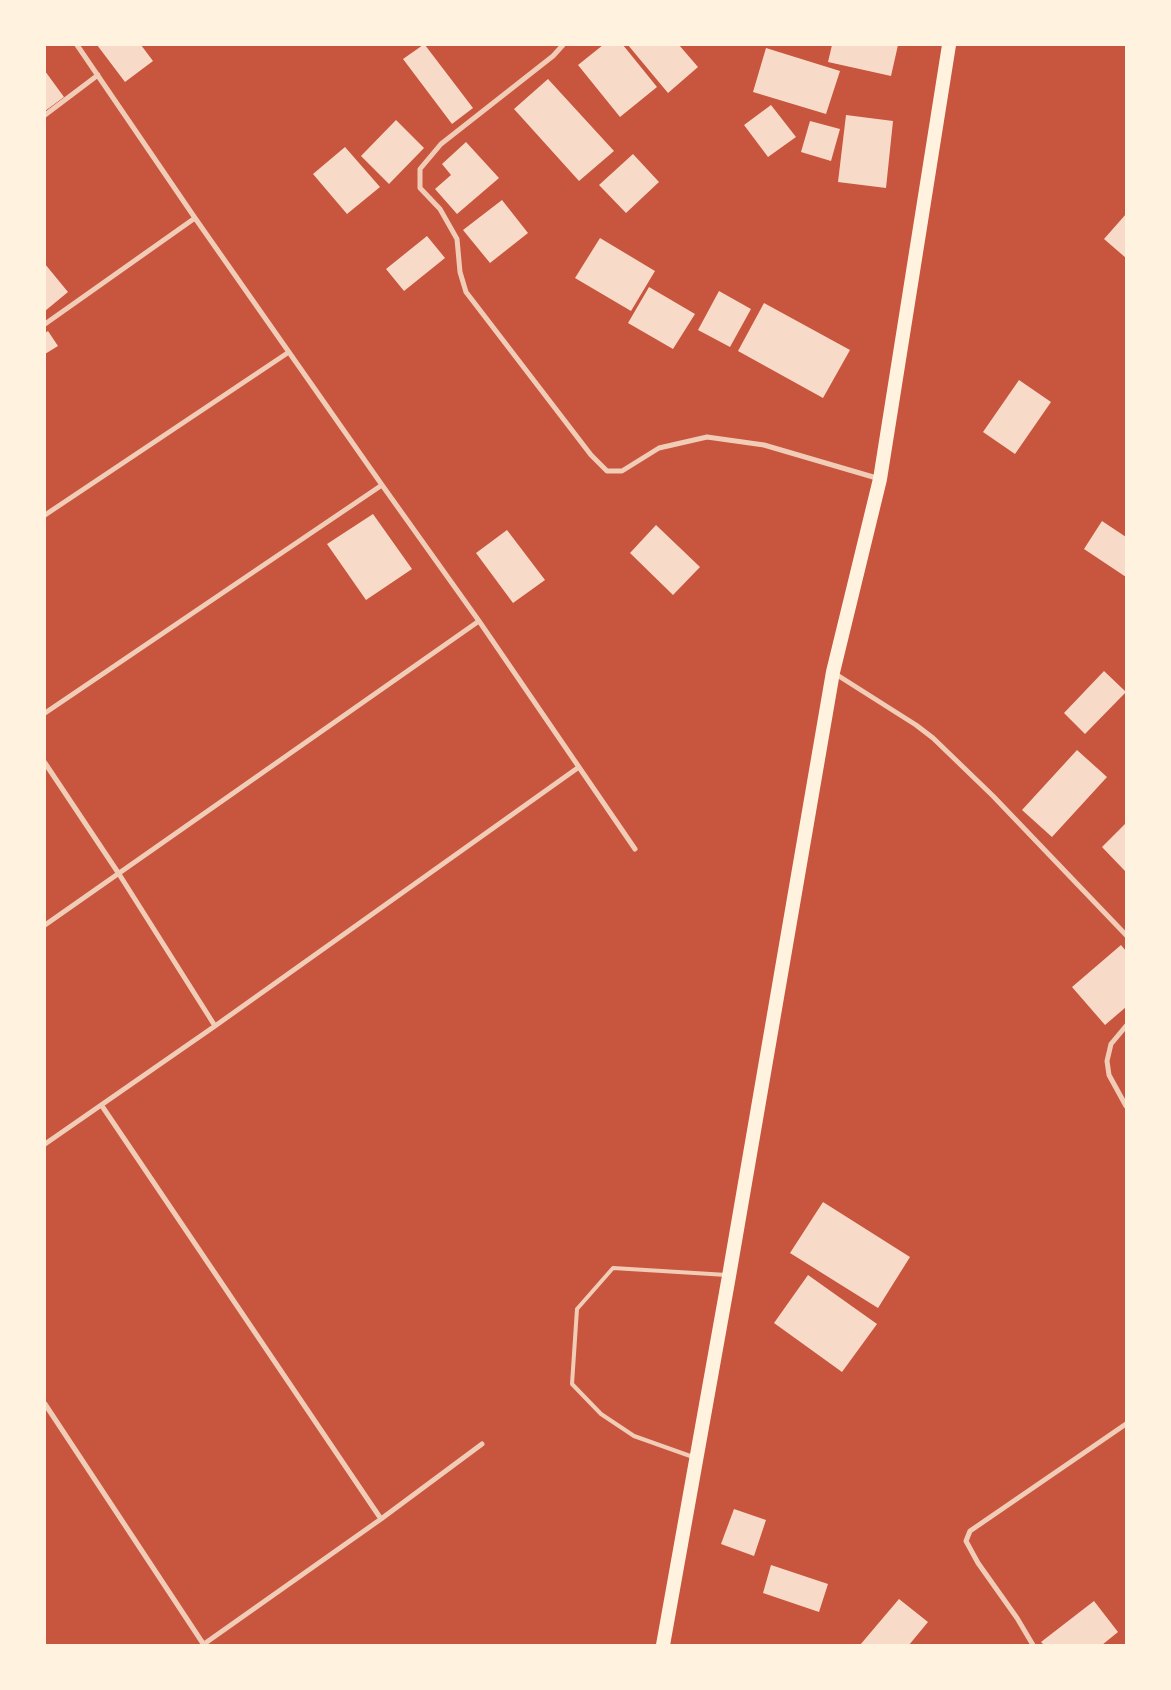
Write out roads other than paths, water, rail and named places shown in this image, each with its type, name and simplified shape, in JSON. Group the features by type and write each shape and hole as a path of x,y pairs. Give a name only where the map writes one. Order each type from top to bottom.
{"highway":[{"path":"662,1645 729,1276 833,672 880,479 949,45"}],"street":[{"path":"77,45 382,486 479,621 635,850"},
{"path":"563,45 553,56 441,144 420,169 420,188 440,209 456,239 460,272 466,292 590,455 607,470 622,471 659,448 707,437 764,445 880,479"},
{"path":"45,115 98,75"},
{"path":"45,324 195,218"},
{"path":"45,515 289,352"},
{"path":"45,713 382,486"},
{"path":"45,925 479,621"},
{"path":"833,672 933,738 993,796 1126,935"},
{"path":"45,763 119,874 215,1026"},
{"path":"45,1144 102,1106 579,767"},
{"path":"1126,1026 1111,1044 1107,1061 1109,1075 1126,1106"},
{"path":"102,1106 382,1519"},
{"path":"45,1404 204,1644 382,1519 482,1444"},
{"path":"1033,1645 1017,1618 978,1564 966,1541 970,1530 1126,1424"}],"lane":[{"path":"696,1458 634,1436 601,1414 572,1384 577,1309 613,1268 729,1276"}]}
